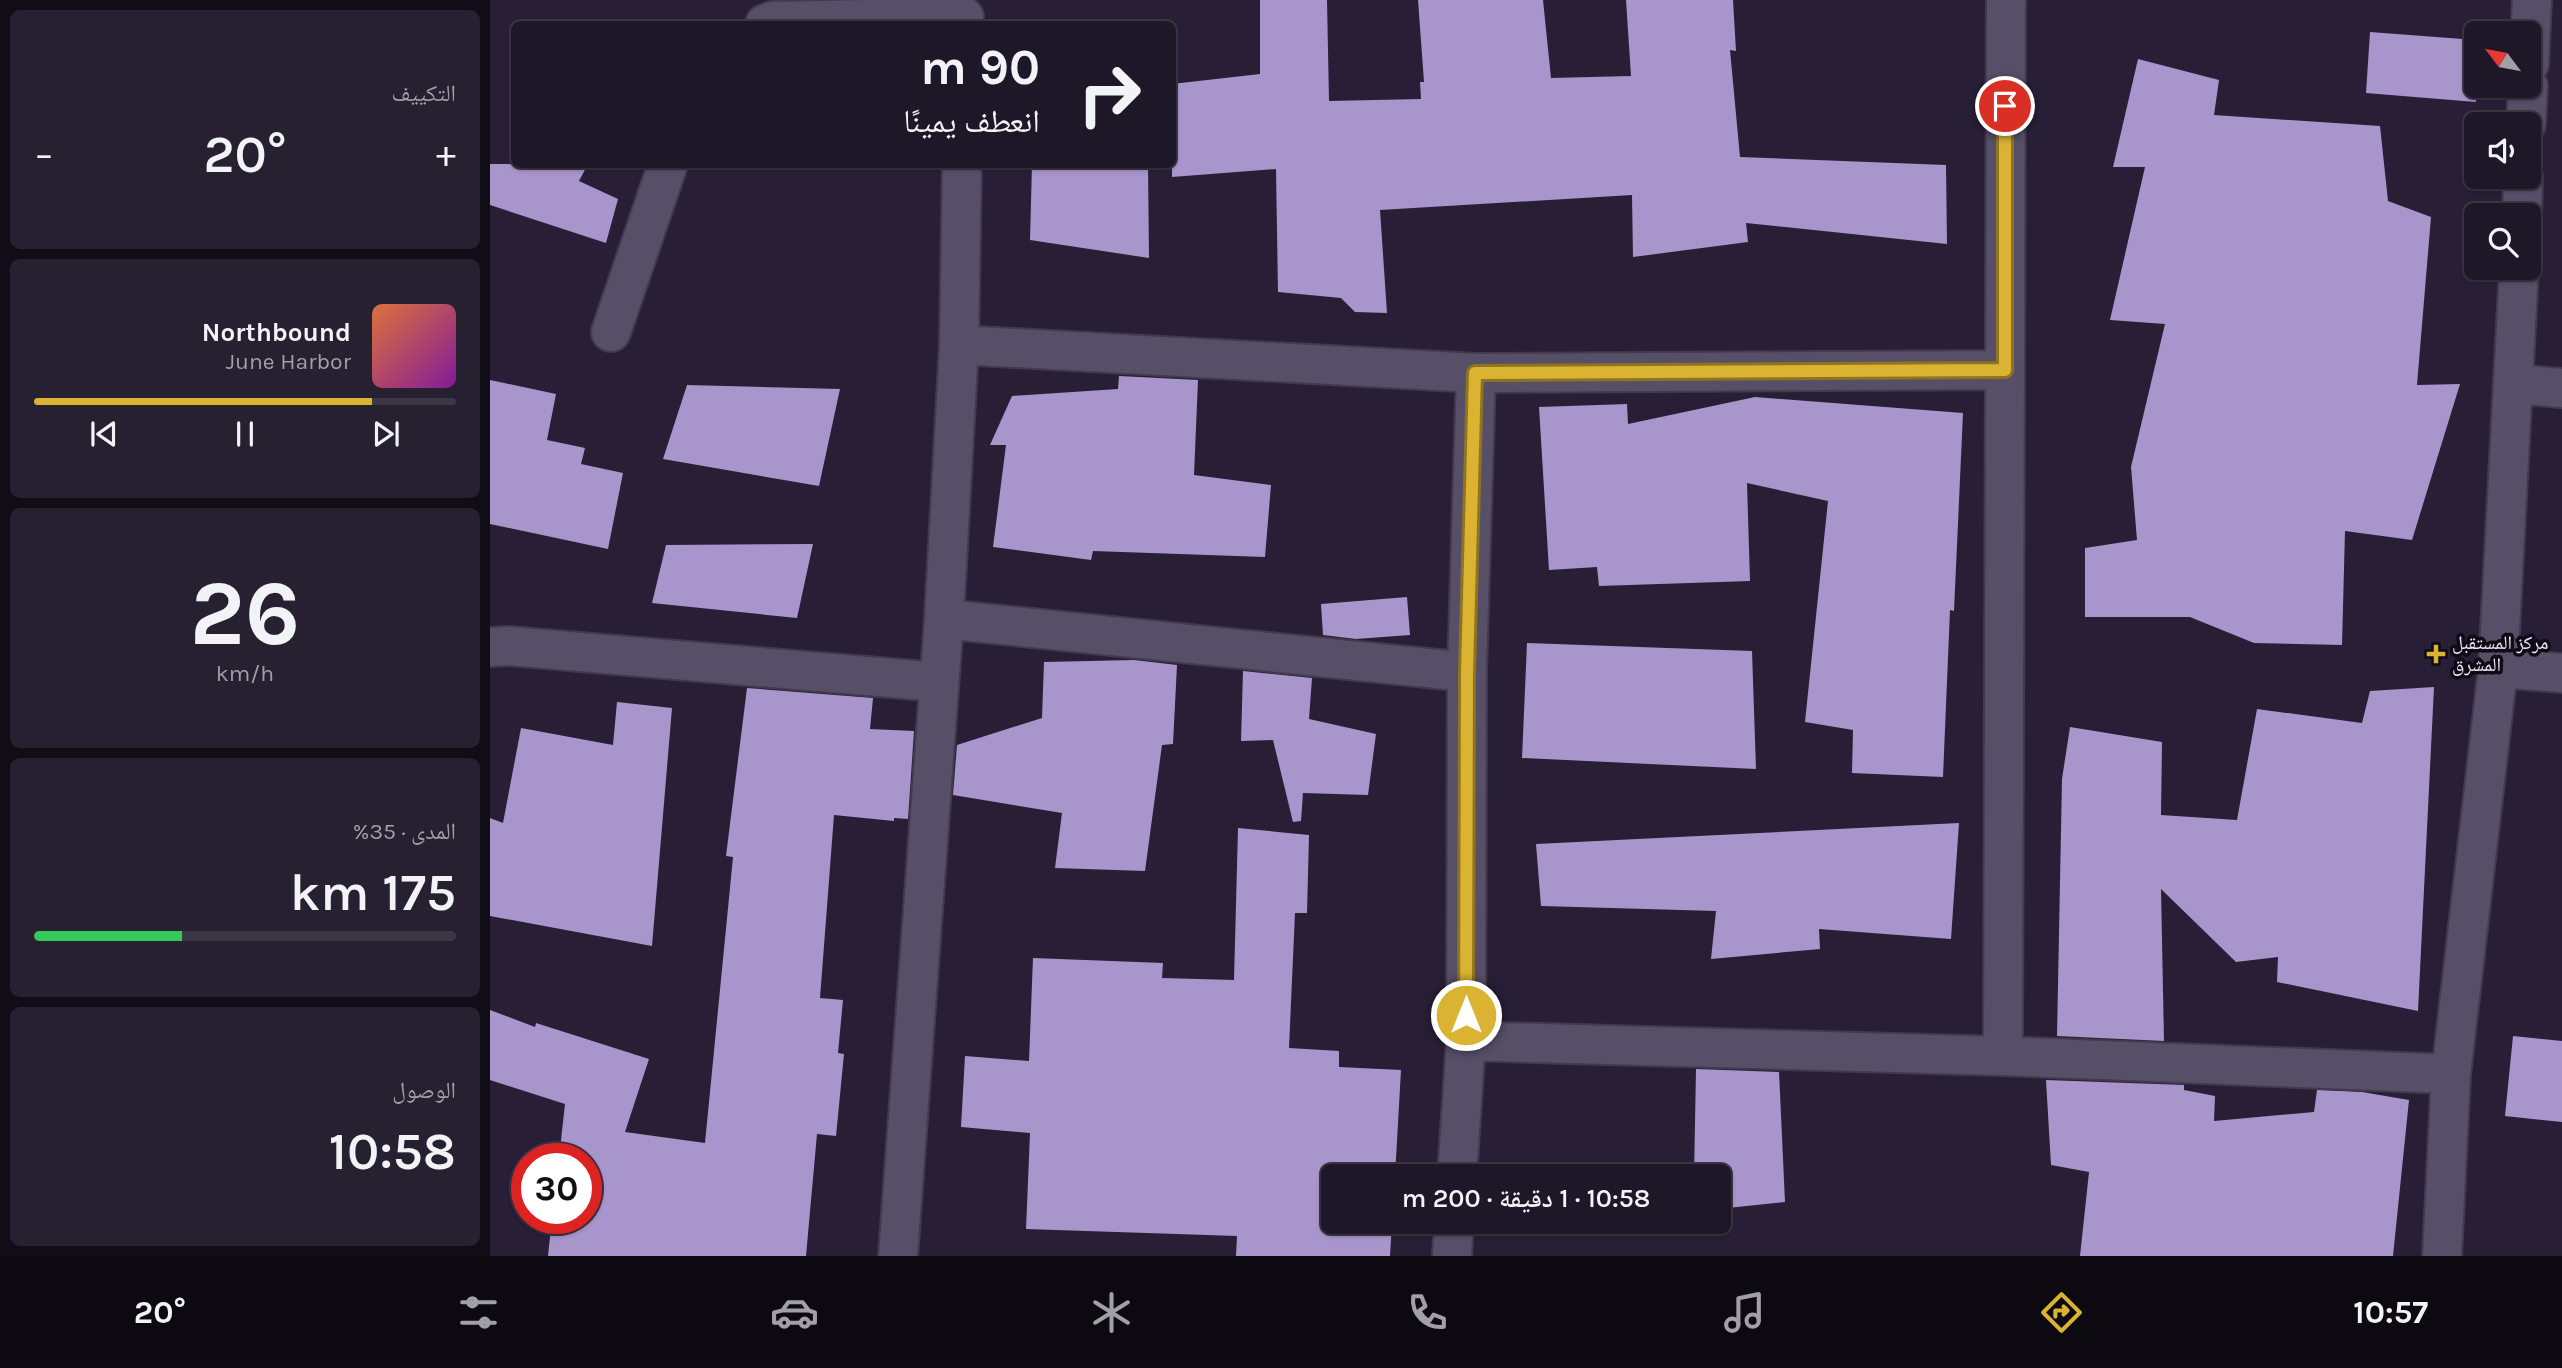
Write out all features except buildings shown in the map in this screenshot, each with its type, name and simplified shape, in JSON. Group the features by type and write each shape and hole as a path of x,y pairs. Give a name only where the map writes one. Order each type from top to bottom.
{"street":[{"path":"2003,1056 2006,0"},
{"path":"2531,21 2532,0"},
{"path":"773,21 965,14"},
{"path":"611,332 667,168"},
{"path":"898,1256 944,619 959,345 962,168"},
{"path":"2442,1256 2451,1074 2498,668 2518,280"},
{"path":"959,345 1475,373 2005,370"},
{"path":"1458,1164 1466,1041 1467,672 1475,373"},
{"path":"2514,384 2562,388"},
{"path":"944,619 1467,672"},
{"path":"490,647 508,646 939,682"},
{"path":"2498,668 2562,673"},
{"path":"1466,1041 2003,1056 2451,1074"},
{"path":"1452,1256 1453,1234"}],"place":[{"name":"مركز المستقبل المشرق","path":"2436,654"}],"route":[{"path":"1466,1015 1467,672 1475,373 2005,370 2005,106"}]}
